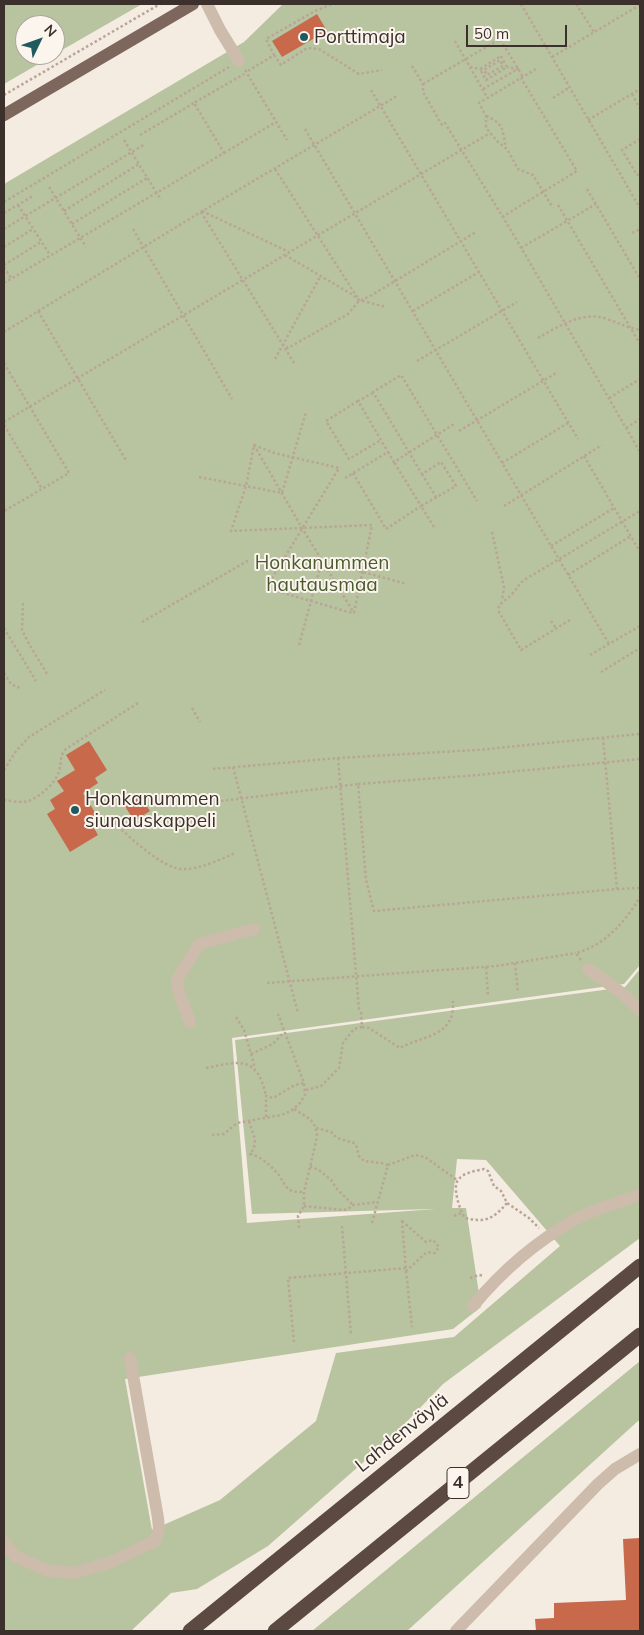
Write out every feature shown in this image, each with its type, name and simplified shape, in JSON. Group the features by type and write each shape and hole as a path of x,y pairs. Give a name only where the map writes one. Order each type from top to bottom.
{"highway":[{"name":"Lahdenväylä","path":"190,1631 640,1266"},
{"name":"4","path":"275,1631 640,1336"}],"main road":[{"path":"4,115 193,4"}],"lane":[{"path":"207,4 218,31 239,61"},
{"path":"190,1022 179,993 177,980 199,944 254,929"},
{"path":"588,969 619,991 640,1010"},
{"path":"473,1306 486,1290 517,1261 542,1242 577,1219 609,1204 640,1194"},
{"path":"4,1542 15,1556 46,1570 74,1573 111,1562 155,1541 159,1529 158,1518 130,1358"},
{"path":"456,1631 598,1484 615,1469 640,1454"}],"path":[{"path":"4,95 160,4"},
{"path":"332,4 315,11 266,39 280,65 307,48 319,48 359,74 382,70"},
{"path":"521,4 640,208"},
{"path":"576,4 594,33"},
{"path":"552,57 640,5"},
{"path":"423,84 500,39 518,69 577,171 502,216"},
{"path":"455,41 487,97"},
{"path":"140,135 274,55"},
{"path":"480,69 501,56 507,67"},
{"path":"470,67 484,70 487,75 503,66 500,60 484,70"},
{"path":"4,202 239,61 287,140"},
{"path":"412,66 423,84 423,92 442,125 445,123 461,152 502,216 640,452"},
{"path":"480,69 486,80 507,67 518,69"},
{"path":"483,89 518,69"},
{"path":"507,149 486,128 486,116 479,103 536,69"},
{"path":"553,98 570,87"},
{"path":"588,120 640,88"},
{"path":"371,90 578,439"},
{"path":"632,94 640,109"},
{"path":"4,332 396,96"},
{"path":"194,103 224,153"},
{"path":"486,116 495,120 502,127 507,149 518,169 533,175 553,208"},
{"path":"4,283 276,122"},
{"path":"304,129 609,644"},
{"path":"42,488 4,423 29,406 461,152 490,133"},
{"path":"640,139 622,150 637,176 640,173"},
{"path":"124,140 161,200"},
{"path":"4,229 145,144"},
{"path":"64,211 139,164"},
{"path":"275,168 359,300"},
{"path":"72,224 147,178"},
{"path":"49,187 86,247"},
{"path":"587,188 640,279"},
{"path":"4,213 33,196"},
{"path":"18,204 50,256"},
{"path":"521,248 596,204"},
{"path":"558,205 640,344"},
{"path":"202,212 290,253"},
{"path":"202,212 294,363"},
{"path":"4,247 33,229"},
{"path":"133,229 232,399"},
{"path":"632,233 640,229"},
{"path":"282,344 288,348 331,324 348,314 359,300 372,295 476,232"},
{"path":"11,278 4,266 41,242"},
{"path":"285,255 359,300 386,307"},
{"path":"413,312 479,272"},
{"path":"275,359 321,276"},
{"path":"417,361 517,302"},
{"path":"38,311 127,462"},
{"path":"538,338 582,317 599,317 640,330"},
{"path":"4,363 69,474 4,511"},
{"path":"458,431 558,372"},
{"path":"381,440 349,459 326,421 401,375 477,501"},
{"path":"609,398 640,379"},
{"path":"373,392 436,497"},
{"path":"358,402 434,527"},
{"path":"282,493 306,412"},
{"path":"626,428 640,419"},
{"path":"502,464 568,422"},
{"path":"394,462 454,424"},
{"path":"254,445 274,453 339,468 266,588 354,613"},
{"path":"254,445 246,486 231,531 372,525 354,613"},
{"path":"254,445 354,613"},
{"path":"504,506 602,445"},
{"path":"345,478 388,452"},
{"path":"584,456 640,552"},
{"path":"353,473 386,529 456,486 441,462 422,474"},
{"path":"199,477 282,493"},
{"path":"551,546 614,508"},
{"path":"502,602 524,580 640,511"},
{"path":"492,532 504,588 502,602 498,610 521,650 570,620"},
{"path":"568,575 631,536"},
{"path":"142,622 248,560"},
{"path":"322,561 407,584"},
{"path":"299,646 322,561"},
{"path":"23,603 22,630 47,674"},
{"path":"551,621 556,628"},
{"path":"590,655 640,626"},
{"path":"4,628 36,681"},
{"path":"600,672 640,648"},
{"path":"4,673 11,684 22,689"},
{"path":"4,770 16,751 29,737 105,690"},
{"path":"4,800 28,801 47,789 59,772 61,753 138,703"},
{"path":"192,708 200,722"},
{"path":"213,769 338,758 476,750 640,734"},
{"path":"603,738 617,889"},
{"path":"338,758 356,977 362,1027"},
{"path":"222,801 339,785 478,775 640,759"},
{"path":"233,767 298,1013"},
{"path":"358,784 366,880 374,911 640,888"},
{"path":"111,819 129,837 171,867 182,870 198,868 235,853"},
{"path":"267,983 486,966 589,950 605,938 622,921 640,896"},
{"path":"576,953 588,969"},
{"path":"514,963 518,993"},
{"path":"486,966 488,996"},
{"path":"306,1090 321,1086 339,1068 343,1044 354,1029 369,1028 400,1048 416,1040 431,1037 439,1032 453,1015 453,1001"},
{"path":"212,1135 224,1134 237,1123 281,1114 294,1109 305,1095 304,1083 278,1014"},
{"path":"236,1017 244,1030 254,1068 266,1096 266,1117"},
{"path":"251,1054 273,1044 284,1032"},
{"path":"206,1068 231,1063 246,1064 254,1068"},
{"path":"266,1096 273,1098 295,1085 304,1083"},
{"path":"294,1109 309,1118 316,1128 317,1137 304,1192 304,1206 298,1216 299,1229"},
{"path":"249,1121 256,1142 255,1148 250,1154 257,1155 263,1160 288,1188 294,1192 304,1192"},
{"path":"316,1128 328,1131 337,1138 354,1142 359,1156 364,1161 388,1165 416,1155 425,1157 458,1180"},
{"path":"372,1223 388,1165"},
{"path":"310,1166 319,1170 331,1180 353,1205"},
{"path":"507,1203 499,1212 484,1221 465,1218 461,1213 456,1191 458,1180 465,1174 484,1169 488,1172 494,1186 501,1191 507,1203 529,1218 543,1232"},
{"path":"304,1206 337,1210 348,1209 353,1205 377,1202"},
{"path":"454,1216 461,1213"},
{"path":"294,1342 288,1278 346,1272 406,1270 427,1252 435,1253 438,1247 433,1240 426,1242 402,1220 406,1270 412,1327"},
{"path":"342,1226 351,1335"},
{"path":"470,1278 491,1274"}],"green space":[{"path":"4,4 142,4 65,48 65,15 15,15 15,65 37,65 4,84"},
{"name":"Honkanummen hautausmaa","path":"283,4 640,4 640,965 624,984 232,1038 247,1223 435,1209 252,1214 235,1040 625,987 640,969 640,1238 443,1384 392,1437 268,1546 197,1589 171,1593 131,1631 4,1631 4,184 244,42","holes":["457,1159 486,1160 560,1246 454,1337 336,1353 316,1421 220,1500 152,1530 125,1379 453,1329 481,1307 466,1208 452,1208"]},
{"path":"640,1361 640,1421 407,1631 312,1631"}],"building":[{"name":"Porttimaja","path":"317,14 327,31 282,57 272,41"},
{"path":"89,741 107,770 95,778 98,783 83,793 102,824 94,828 98,835 70,852 47,814 55,809 50,800 64,791 57,781 75,770 66,755"},
{"path":"140,796 150,811 134,821 125,806"},
{"path":"640,1538 640,1631 536,1631 535,1619 554,1618 554,1603 626,1600 623,1539"}],"place":[{"name":"Porttimaja","path":"304,37"},
{"name":"Honkanummen siunauskappeli","path":"75,810"}]}
